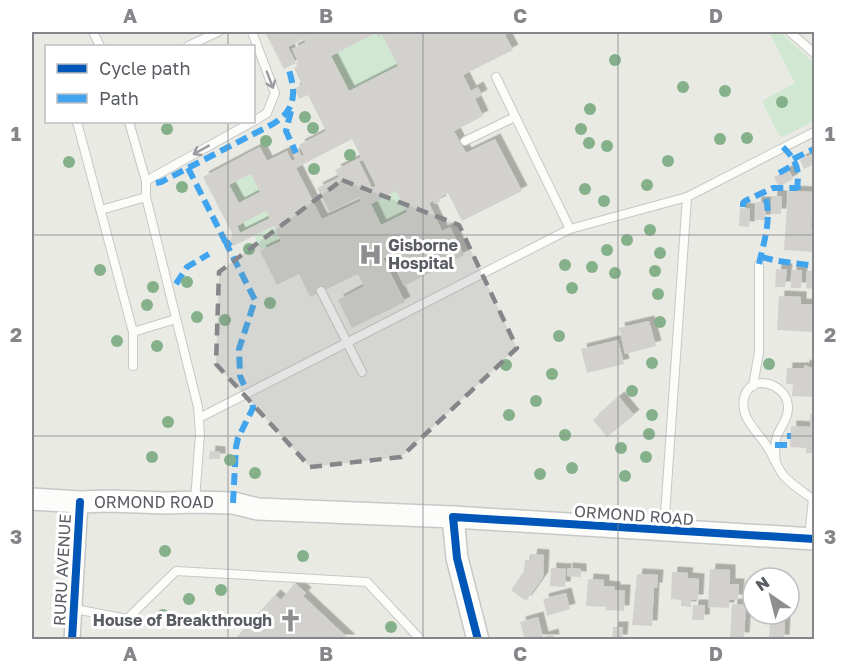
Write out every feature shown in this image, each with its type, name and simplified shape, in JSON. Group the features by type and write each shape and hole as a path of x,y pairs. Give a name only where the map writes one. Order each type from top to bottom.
{"main road":[{"name":"ORMOND ROAD","path":"32,499 80,502 195,501 233,503 258,509 812,539"},
{"path":"453,518 458,566 478,639"}],"street":[{"name":"RURU AVENUE","path":"72,639 80,502"}],"lane":[{"path":"190,45 218,32"},
{"path":"252,32 275,93 267,113 255,120"},
{"path":"790,32 814,53"},
{"path":"496,77 570,229"},
{"path":"465,141 515,117"},
{"path":"77,123 133,332 133,366"},
{"path":"129,123 146,181 146,197 195,390 199,418 195,501"},
{"path":"146,181 249,123"},
{"path":"199,418 570,229 687,197 814,132"},
{"path":"101,210 146,197"},
{"path":"664,531 687,197"},
{"path":"753,386 759,352 759,264"},
{"path":"321,291 362,372"},
{"path":"133,332 177,319"},
{"path":"776,463 774,448 789,409 783,392 769,383 761,383 753,386 745,395 744,412 749,423 768,447 776,463 783,476 814,499 812,539"},
{"path":"75,609 127,619 176,571 367,582 421,639"}],"highlighted area":[{"path":"342,180 459,225 517,348 401,457 310,467 216,364 219,272"}],"green space":[{"path":"769,32 780,32 814,63 814,121 782,137 778,134 762,101 795,83"},
{"path":"376,33 382,35 398,66 349,91 331,56"},
{"path":"251,174 260,192 239,203 229,185"},
{"path":"396,191 407,212 381,225 371,204"},
{"path":"266,211 270,218 240,233 237,226"},
{"path":"274,226 281,241 261,250 254,236"}],"building":[{"path":"265,32 280,32 281,34 287,32 511,32 505,35 513,50 463,75 471,91 478,87 482,95 475,99 483,116 454,131 466,153 495,139 522,191 462,221 448,193 439,198 441,201 435,204 433,201 429,203 442,231 450,227 464,255 404,286 389,256 383,258 405,302 352,328 338,300 364,286 358,274 310,297 299,274 277,285 260,251 281,241 274,226 233,246 230,238 233,235 203,177 260,147 267,161 287,151 292,161 295,160 293,154 299,151 301,156 304,155 299,145 326,131 308,95 299,99 294,89 302,85 294,68 297,66 296,63 284,69","holes":["376,33 378,37 382,35 398,66 349,91 331,56","304,39 306,42 292,49 298,62 296,63 288,47","352,139 361,157 335,170 339,177 317,188 330,212 359,197 361,201 322,219 296,168","363,160 376,186 372,188 359,161","251,174 260,192 239,203 229,185","396,191 407,212 381,225 371,204","266,211 270,218 240,233 237,226"]},
{"path":"814,153 814,164 804,169 800,160"},
{"path":"789,170 793,179 779,187 774,177"},
{"path":"788,191 813,192 811,227 814,227 814,252 784,250"},
{"path":"772,196 782,196 781,214 771,214"},
{"path":"756,202 767,202 765,220 755,220"},
{"path":"740,208 750,209 749,227 739,226"},
{"path":"776,269 787,269 785,287 775,287"},
{"path":"791,270 802,270 801,288 791,288"},
{"path":"807,271 814,271 814,289 806,288"},
{"path":"779,296 801,297 801,304 814,305 814,332 777,330"},
{"path":"649,321 656,346 625,354 619,328"},
{"path":"618,340 624,364 587,373 581,349"},
{"path":"813,364 814,397 792,396 793,384 786,384 787,368 804,368 804,365 812,368"},
{"path":"619,397 634,415 607,437 593,420"},
{"path":"810,414 814,415 814,453 806,453 806,448 790,447 791,426 810,427"},
{"path":"210,451 220,452 220,459 209,459"},
{"path":"532,554 544,555 543,577 526,601 511,590 524,571 525,560 531,560"},
{"path":"551,568 566,569 565,587 550,586"},
{"path":"567,568 581,569 581,577 567,576"},
{"path":"710,569 730,570 730,584 739,584 738,600 729,600 729,608 708,607"},
{"path":"672,572 688,573 687,578 699,579 698,600 691,600 691,607 681,606 681,600 671,599"},
{"path":"637,574 658,575 657,588 654,588 652,626 632,625"},
{"path":"588,579 604,580 604,586 615,587 615,590 625,590 624,611 586,606"},
{"name":"House of Breakthrough","path":"295,583 306,593 303,596 350,640 234,640 275,595 281,600"},
{"path":"566,593 570,609 547,616 543,599"},
{"path":"732,604 741,605 741,626 745,626 744,638 730,637"},
{"path":"693,605 705,605 704,620 692,620"},
{"path":"538,617 543,637 553,634 554,640 525,640 520,622"},
{"path":"770,626 785,626 784,640 769,640"},
{"path":"613,627 623,627 622,640 612,640"}],"marked path":[{"path":"156,183 269,126 285,115 293,94 288,67"},
{"path":"291,111 286,131 296,153"},
{"path":"783,147 797,168 799,192"},
{"path":"793,159 814,149"},
{"path":"779,173 795,164"},
{"path":"188,168 227,245"},
{"path":"743,207 745,201 773,188 797,188"},
{"path":"759,264 768,220 764,193"},
{"path":"231,242 227,245 255,300 239,349 240,376 244,385"},
{"path":"176,284 187,267 209,254"},
{"path":"761,257 809,265"},
{"path":"233,503 236,447 253,408 252,401"},
{"path":"775,445 787,445"}],"cycle path":[{"path":"72,640 80,502"},
{"path":"478,640 457,558 453,517 814,539"}],"place":[{"name":"Gisborne Hospital","path":"370,254"},
{"name":"House of Breakthrough","path":"290,620"}]}
